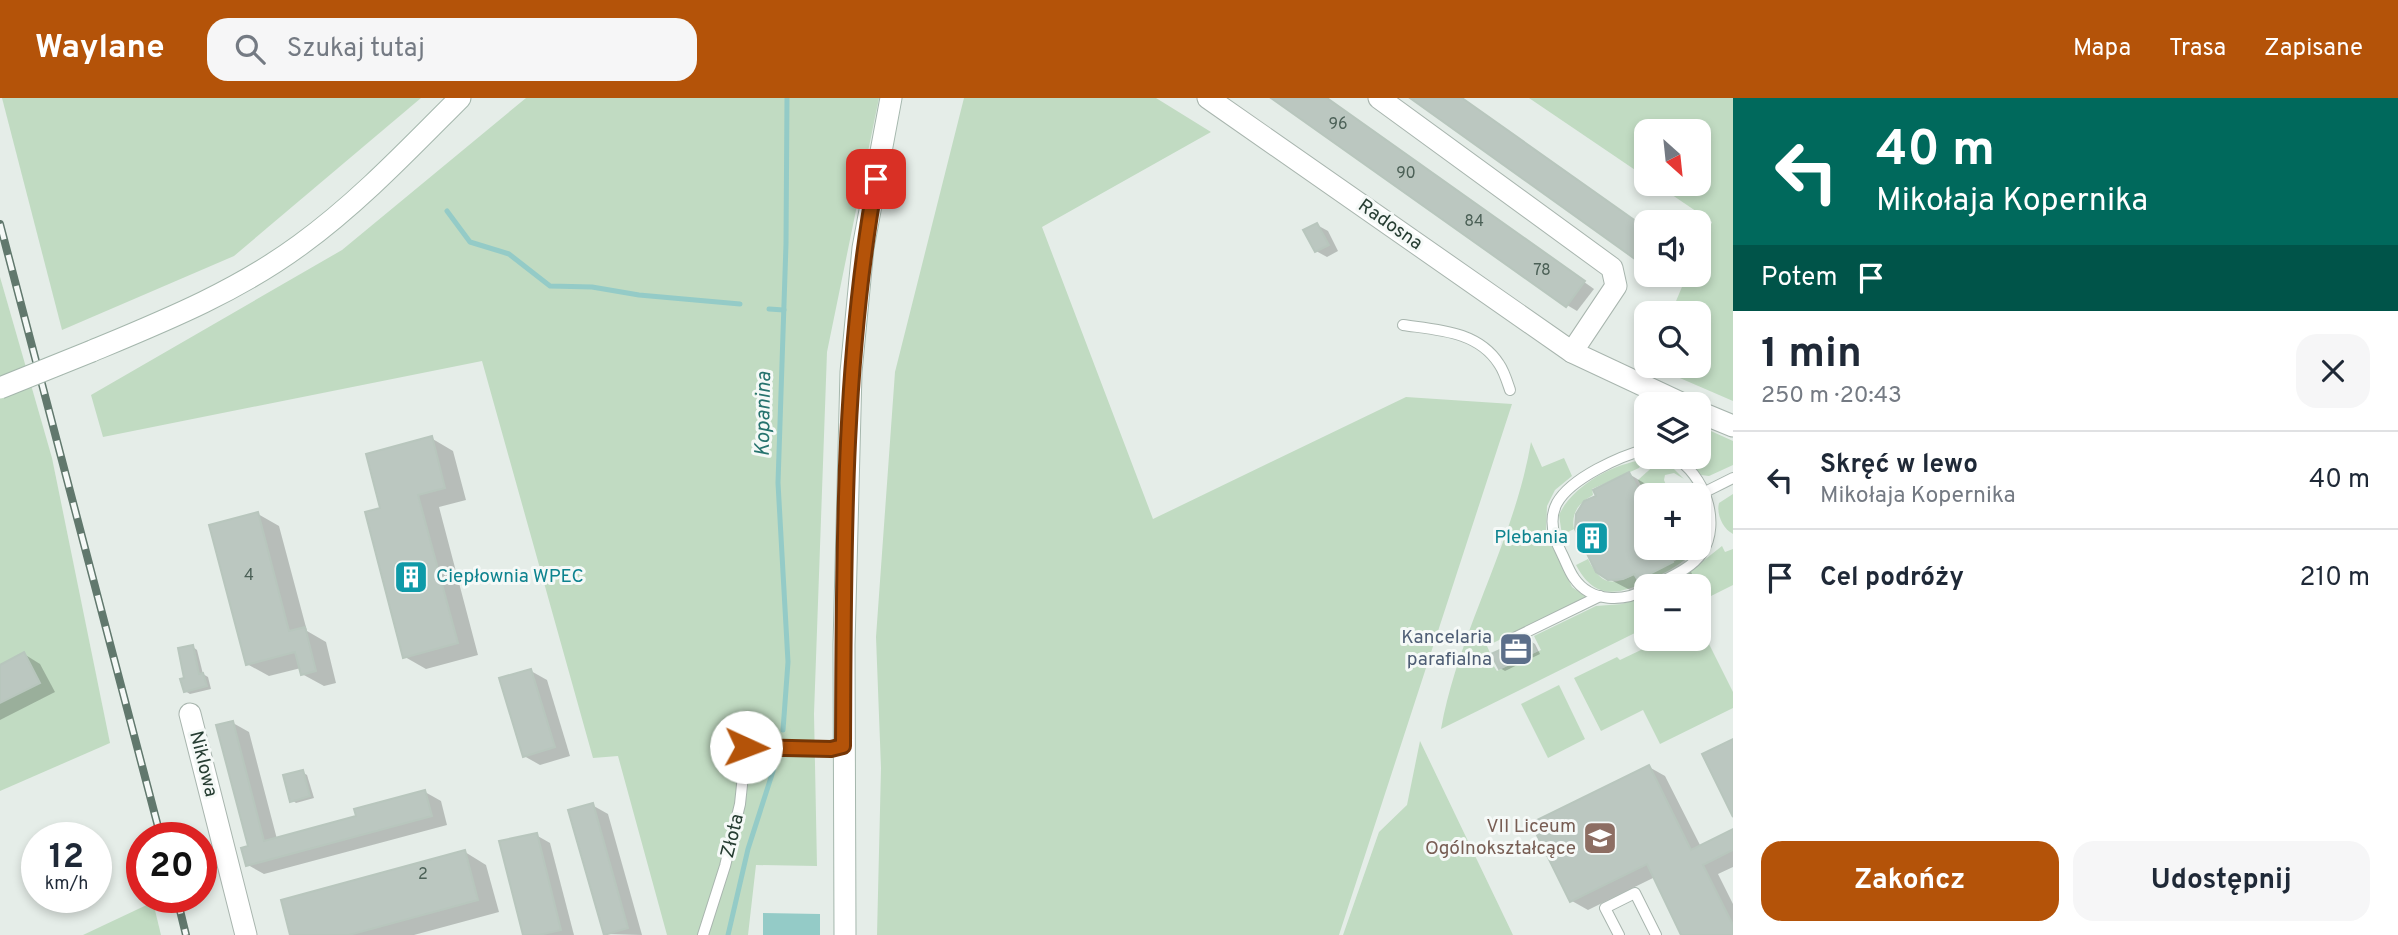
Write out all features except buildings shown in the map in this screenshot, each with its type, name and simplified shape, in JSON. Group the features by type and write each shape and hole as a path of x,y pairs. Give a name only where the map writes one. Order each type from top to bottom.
{"street":[{"path":"0,388 182,314 243,282 300,245 382,176 460,98"},
{"path":"845,935 844,645 851,372 863,248 891,98"},
{"name":"Radosna","path":"1208,98 1572,352 1655,392"},
{"path":"1379,98 1612,268 1616,286 1572,352"},
{"name":"Radosna","path":"1711,418 1733,426"},
{"name":"Niklowa","path":"190,714 246,935"}],"lane":[{"path":"1403,325 1466,336 1485,346 1500,365 1510,390"},
{"path":"1634,452 1570,485 1556,504 1552,519 1555,540 1575,580 1600,596 1619,599 1634,595"},
{"path":"1687,469 1700,483"},
{"path":"1711,489 1733,478"},
{"path":"1676,574 1695,560"},
{"path":"1506,642 1600,596"},
{"name":"Złota","path":"703,935 725,866 740,804 746,747 831,749 843,746"},
{"path":"1619,935 1605,908 1635,893 1656,935"}],"green space":[{"path":"2,98 421,98 234,256 62,330"},
{"path":"526,98 879,98 827,352 814,714 817,866 756,865 748,935 667,935 618,756 593,758 482,361 103,437 91,395 342,250"},
{"path":"964,98 1156,98 1211,132 1042,227 1153,519 1406,397 1512,404 1339,935 877,935 881,768 876,637 895,372"},
{"path":"1529,98 1733,98 1733,401 1680,378 1711,378 1711,301 1676,301 1682,287 1711,287 1711,210 1694,210 1674,196 1712,196 1712,119 1634,119 1634,169"},
{"path":"0,277 52,458 110,743 0,791"},
{"path":"1711,431 1733,441 1733,465 1709,476 1701,475 1695,469 1711,469"},
{"path":"1531,442 1542,467 1564,458 1572,476 1555,490 1547,506 1546,531 1572,587 1586,597 1487,646 1490,653 1488,657 1497,671 1541,650 1534,636 1596,606 1634,600 1634,633 1441,729 1460,656 1500,551 1523,479"},
{"path":"1632,462 1634,469 1637,469 1592,489 1593,495 1580,505 1575,513 1574,529 1562,535 1559,515 1565,504 1595,478"},
{"path":"1650,469 1674,469 1684,479 1674,473 1665,475 1665,483 1640,483 1638,480"},
{"path":"1733,494 1733,534 1723,525 1718,507 1719,503"},
{"path":"1722,546 1725,552 1733,549 1733,585 1711,596 1711,574 1687,574 1704,560 1711,560 1711,555"},
{"path":"1588,559 1602,578 1618,581 1634,575 1634,587 1608,592 1591,585 1576,565"},
{"path":"1677,560 1685,560 1661,574 1650,574"},
{"path":"1711,648 1733,692 1733,708 1660,744 1643,710 1601,731 1574,678 1617,657 1620,660 1639,651 1711,651"},
{"path":"1559,685 1585,739 1548,758 1521,704"},
{"path":"1420,741 1513,935 1343,935 1379,832 1407,805"},
{"path":"130,913 156,913 161,935 83,935"}],"water":[{"path":"763,913 820,914 820,935 763,935"}],"waterway":[{"name":"Kopanina","path":"783,730 788,662 778,483 786,244 787,98"},
{"path":"447,211 470,242 509,254 550,286 592,287 639,295 740,304"},
{"path":"769,309 784,310"},
{"name":"Kopanina","path":"728,935 748,849 775,765"}],"railway":[{"path":"0,224 157,822"},
{"path":"181,913 186,935"}],"place":[{"name":"Plebania","path":"1592,538"},
{"name":"Ciepłownia WPEC","path":"411,577"},
{"name":"Kancelaria parafialna","path":"1516,649"},
{"name":"VII Liceum Ogólnokształcące","path":"1600,838"}],"route":[{"path":"746,747 831,749 843,746 851,372 863,248 876,179"}]}
